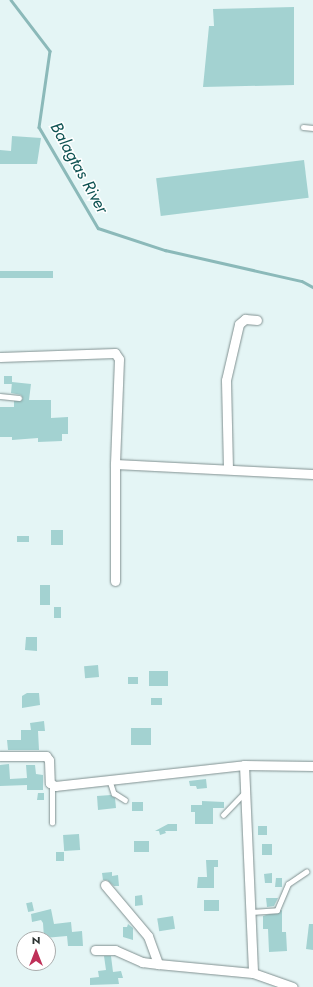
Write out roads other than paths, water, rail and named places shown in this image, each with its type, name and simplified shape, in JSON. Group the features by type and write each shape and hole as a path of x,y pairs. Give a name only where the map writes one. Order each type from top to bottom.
{"street":[{"path":"228,469 226,380 239,324 245,319 257,320"},
{"path":"0,357 115,353 119,359 115,464 116,580"},
{"path":"115,464 313,474"},
{"path":"0,756 46,756 49,760 52,785 110,782 244,765 313,766"},
{"path":"244,765 253,973"},
{"path":"105,885 148,936 158,964"},
{"path":"95,950 115,950 142,962 253,973 293,987"}],"lane":[{"path":"303,127 313,128"},
{"path":"0,396 19,398"},
{"path":"110,782 114,793 125,800"},
{"path":"52,785 52,823"},
{"path":"223,815 246,791"},
{"path":"251,912 277,910 288,884 306,872"}],"waterway":[{"name":"Balagtas River","path":"11,0 50,51 39,127 98,228 165,250 302,281 313,287"}]}
